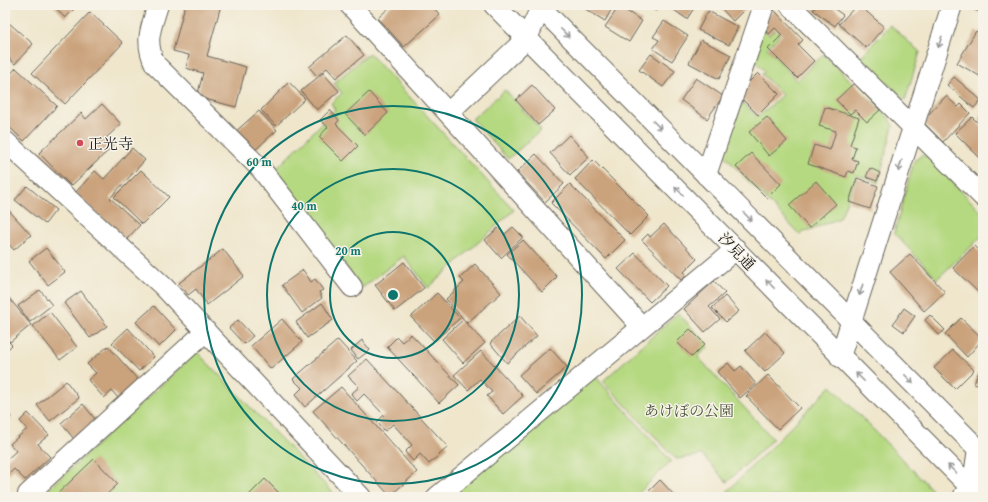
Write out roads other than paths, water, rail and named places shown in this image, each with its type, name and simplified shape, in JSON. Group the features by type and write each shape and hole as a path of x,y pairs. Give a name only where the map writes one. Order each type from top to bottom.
{"street":[{"path":"158,5 149,36 149,51 154,64 261,168 352,287"},
{"path":"350,5 642,327"},
{"name":"汐見通","path":"494,5 736,249 971,494"},
{"path":"706,175 764,5"},
{"path":"790,5 983,197"},
{"path":"840,357 952,5"},
{"path":"448,113 527,38 540,6"},
{"name":"汐見通","path":"540,6 981,452"},
{"path":"5,141 164,287 361,497"},
{"path":"437,497 736,249"},
{"path":"28,494 206,331"},
{"path":"971,494 981,452"}],"place":[{"name":"正光寺","path":"80,143"}],"park label":[{"name":"あけぼの公園","path":"689,410"}]}
